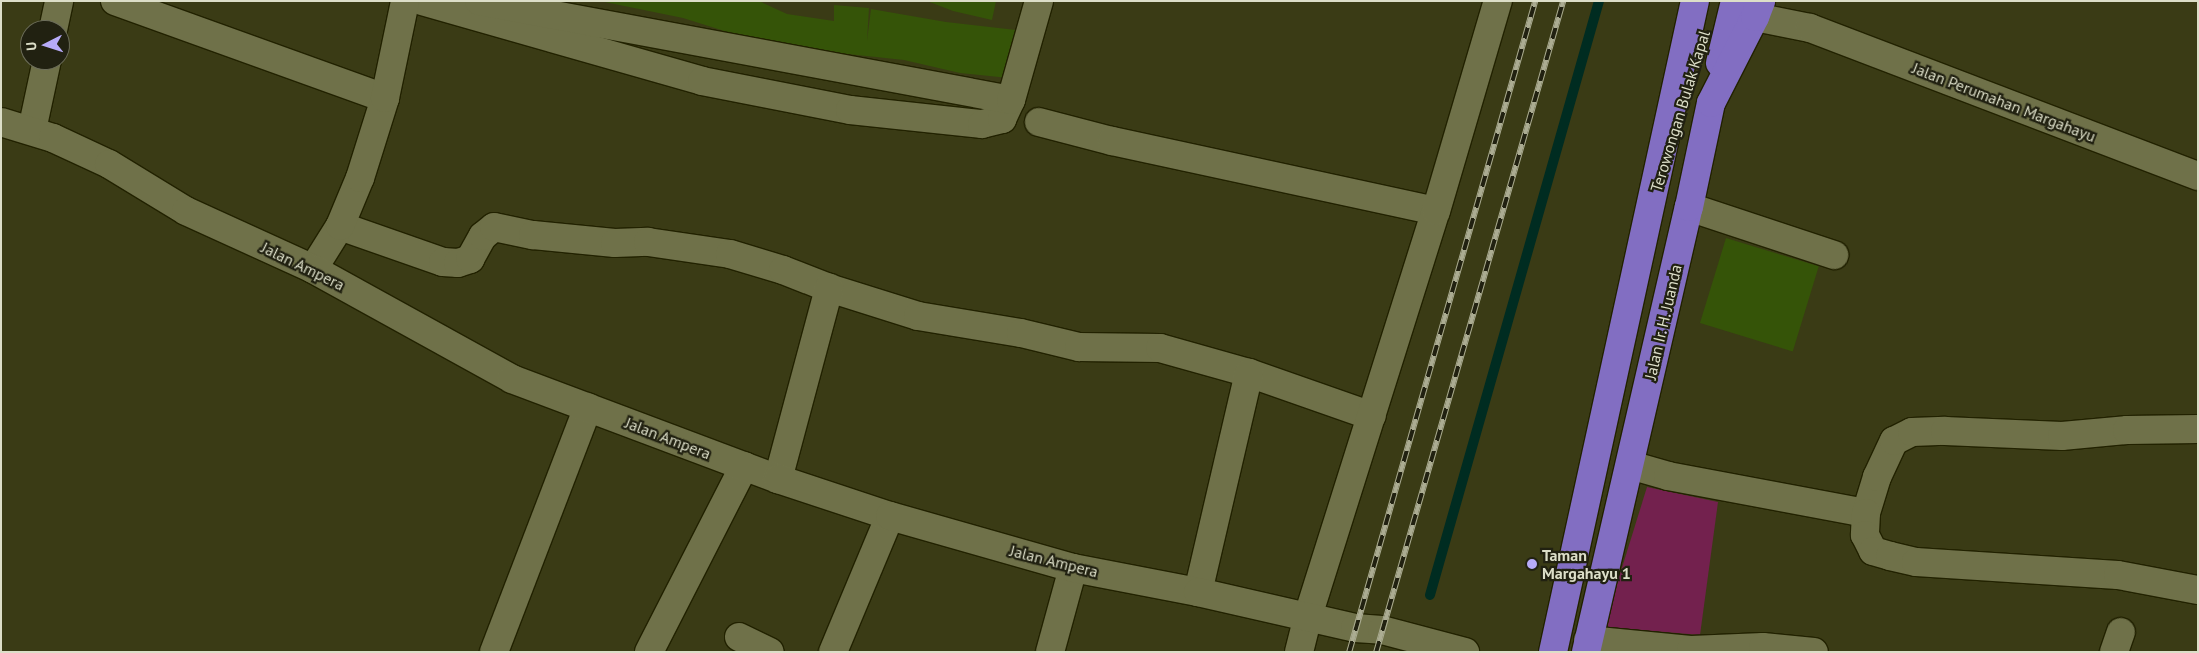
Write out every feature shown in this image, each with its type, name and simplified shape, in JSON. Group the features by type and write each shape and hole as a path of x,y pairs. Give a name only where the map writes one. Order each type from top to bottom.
{"highway":[{"path":"1553,652 1695,1"},
{"name":"Terowongan Bulak Kapal","path":"1646,222 1713,1"},
{"name":"Jalan Ir. H. Juanda","path":"1587,646 1689,207 1711,103 1751,7"}],"street":[{"path":"55,20 59,1"},
{"path":"115,1 385,98"},
{"path":"312,269 340,226 360,178 385,98 404,1"},
{"path":"422,1 702,81 850,110 982,124 1002,119 1010,100 1039,1"},
{"path":"479,1 1010,100"},
{"path":"1299,652 1308,616 1436,211 1498,1"},
{"name":"Jalan Perumahan Margahayu","path":"1751,7 1783,21 1810,28 2198,176"},
{"path":"32,130 45,70"},
{"name":"Jalan Ampera","path":"1,122 32,130 110,164 186,211 312,269 512,379 778,480 890,516 1073,568 1198,592 1355,628 1382,630 1465,652"},
{"path":"1039,122 1112,141 1436,211"},
{"path":"1689,207 1834,255"},
{"path":"340,226 443,262 458,264 470,259 483,236 494,227 533,235 615,243 648,242 730,254 918,316 1021,333 1079,347 1160,348 1248,373 1372,416"},
{"path":"778,480 829,288"},
{"path":"1198,592 1248,373"},
{"path":"494,652 588,407"},
{"path":"2198,429 2127,430 2062,436 1945,431 1912,432 1894,441 1878,477 1866,513 1864,535 1873,551 1916,562 2118,575 2198,590"},
{"path":"1630,465 1668,476 1866,513"},
{"path":"650,652 744,466"},
{"path":"833,652 890,516"},
{"path":"1050,652 1073,568"},
{"path":"739,637 770,652"},
{"path":"1587,646 1691,650 1763,647 1814,652"}],"shaded area":[{"path":"1647,487 1718,502 1700,635 1607,627 1616,587"}],"building":[{"path":"600,1 759,1 787,14 834,21 834,5 869,8 867,41 871,9 946,22 1016,30 1009,78 960,73 904,60 829,52 753,40 683,18"},
{"path":"927,1 996,1 992,20 953,11"},
{"path":"1726,238 1819,266 1793,351 1700,323"}],"waterway":[{"path":"1430,595 1599,1"}],"railway":[{"path":"1349,652 1535,1"},
{"path":"1376,652 1563,1"}],"place":[{"name":"Taman Margahayu 1","path":"1532,564"}]}
